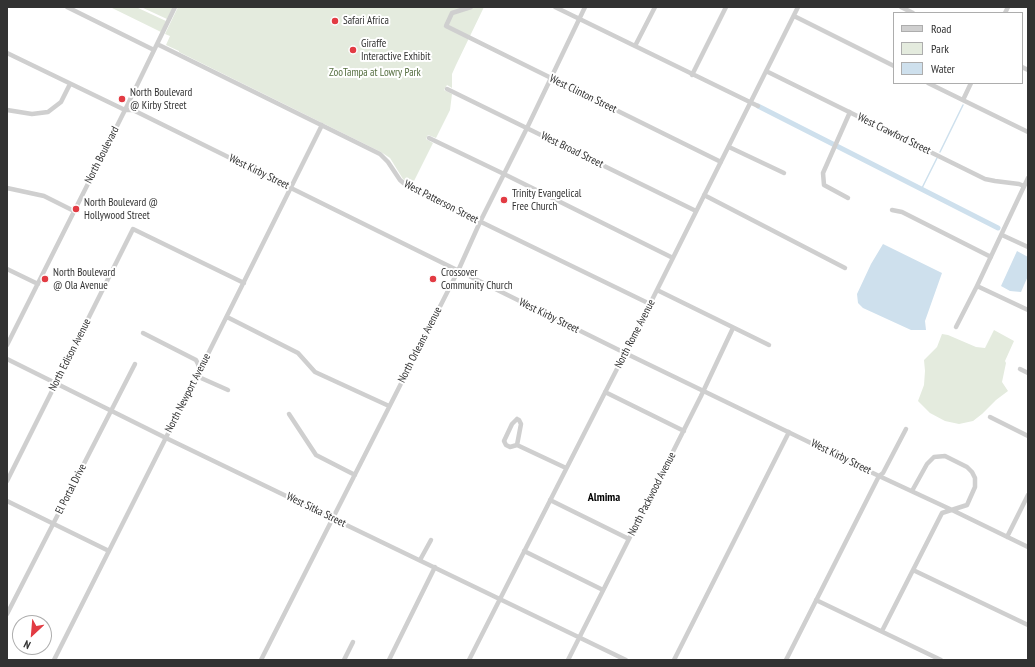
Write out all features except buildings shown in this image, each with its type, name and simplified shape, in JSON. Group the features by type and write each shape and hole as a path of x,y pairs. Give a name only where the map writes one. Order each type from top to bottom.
{"street":[{"path":"66,7 154,50"},
{"name":"North Boulevard","path":"7,345 10,334 38,284 175,7"},
{"name":"West Clinton Street","path":"471,7 452,13 446,26 721,162"},
{"path":"555,7 758,106"},
{"name":"North Orleans Avenue","path":"261,660 458,271 480,222 585,7"},
{"path":"635,46 655,7"},
{"path":"692,75 726,7"},
{"name":"North Rome Avenue","path":"469,660 650,304 798,7"},
{"path":"901,7 911,12"},
{"path":"794,16 893,66"},
{"name":"West Patterson Street","path":"157,44 383,156 391,164 402,182 407,186 650,304"},
{"name":"West Kirby Street","path":"7,53 125,110 133,110 625,353 1028,547"},
{"name":"West Crawford Street","path":"766,71 985,179 1019,184 1026,183"},
{"path":"7,110 32,114 48,112 61,102 70,84"},
{"path":"930,84 1028,132"},
{"path":"963,100 971,84"},
{"name":"West Broad Street","path":"447,89 696,211"},
{"path":"848,198 824,186 823,173 850,112"},
{"name":"North Newport Avenue","path":"54,660 322,125"},
{"path":"429,138 673,258"},
{"path":"729,147 784,173"},
{"path":"956,328 978,286 1026,183"},
{"path":"7,188 44,196 74,211"},
{"path":"704,195 845,268"},
{"path":"892,210 902,212 991,257"},
{"name":"North Edison Avenue","path":"7,481 133,229 244,283"},
{"path":"1002,235 1028,247"},
{"path":"7,269 38,284"},
{"path":"978,286 1028,310"},
{"path":"656,290 769,345"},
{"path":"227,317 298,353 315,372 389,406"},
{"name":"North Packwood Avenue","path":"568,660 704,391 733,328"},
{"path":"144,333 196,360 202,378 228,390"},
{"name":"West Sitka Street","path":"7,359 166,438 626,660"},
{"name":"El Portal Drive","path":"7,614 135,364"},
{"path":"1020,369 1028,373"},
{"path":"605,392 684,431"},
{"path":"289,414 316,455 355,475"},
{"path":"990,417 1028,436"},
{"path":"517,445 521,424 517,419 512,424 504,441 506,445 510,447 517,445 566,468"},
{"path":"786,660 879,476 883,473 906,429"},
{"path":"674,660 789,432"},
{"path":"882,631 942,513 967,505 975,487 975,478 967,467 945,456 934,457 927,464 912,491"},
{"path":"1007,537 1028,495"},
{"path":"550,500 629,539"},
{"path":"7,501 109,551"},
{"path":"420,560 431,540"},
{"path":"524,551 603,590"},
{"path":"389,660 435,567"},
{"path":"913,570 1028,625"},
{"path":"816,600 941,660"},
{"path":"344,660 353,642"}],"green space":[{"path":"110,7 136,7 166,21 161,32"},
{"path":"141,7 173,7 167,19"},
{"name":"ZooTampa at Lowry Park","path":"178,7 484,7 452,74 452,88 447,85 444,90 452,94 450,110 436,138 428,135 426,139 433,143 412,185 403,179 390,158 381,152 166,45 170,36 165,34"},
{"path":"994,330 1014,341 1005,361 1006,363 1002,382 1008,391 973,421 959,424 945,421 930,413 918,401 924,385 924,360 937,347 942,334 948,335 976,347 985,348"}],"water":[{"path":"883,244 942,273 925,321 926,330 911,330 863,308 858,303 857,294 871,264"},
{"path":"1017,251 1028,257 1028,276 1021,292 1010,291 1001,286"}],"waterway":[{"path":"940,152 963,105"},
{"path":"758,106 998,228"},
{"path":"922,188 937,158"}],"place":[{"name":"Safari Africa","path":"335,21"},
{"name":"Giraffe Interactive Exhibit","path":"353,50"},
{"name":"North Boulevard @ Kirby Street","path":"122,99"},
{"name":"Trinity Evangelical Free Church","path":"504,200"},
{"name":"North Boulevard @ Hollywood Street","path":"76,209"},
{"name":"North Boulevard @ Ola Avenue","path":"45,279"},
{"name":"Crossover Community Church","path":"433,279"}],"district":[{"name":"Almima","path":"604,498"}]}
